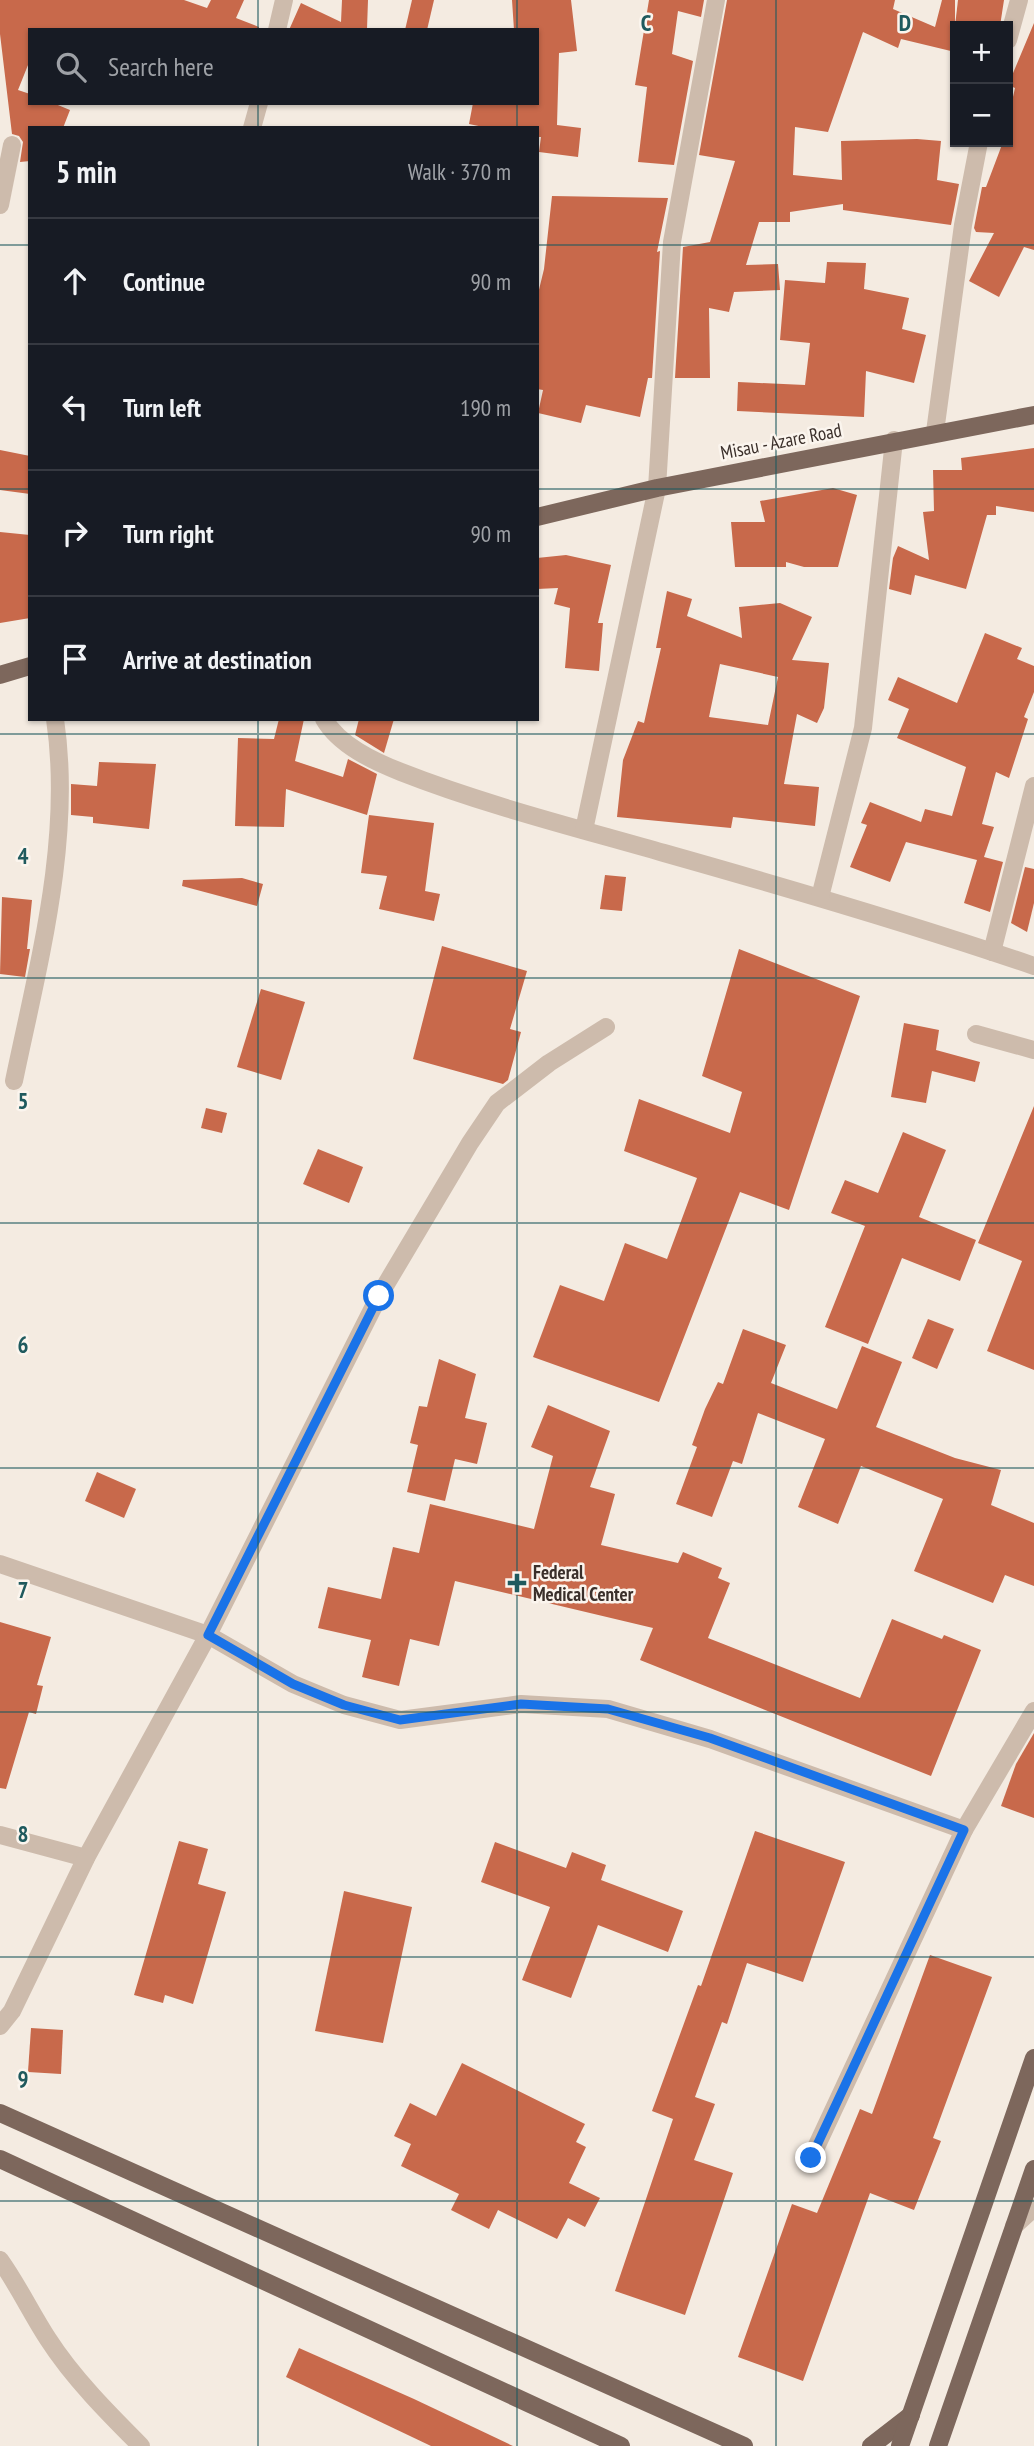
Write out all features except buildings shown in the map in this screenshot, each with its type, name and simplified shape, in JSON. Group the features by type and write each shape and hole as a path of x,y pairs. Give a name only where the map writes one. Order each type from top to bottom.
{"main road":[{"name":"Misau - Azare Road","path":"539,517 657,488 934,432 1034,415"},
{"path":"0,675 28,667"},
{"path":"900,2446 1034,2059"},
{"path":"0,2113 744,2446"},
{"path":"0,2159 621,2446"},
{"path":"938,2446 1034,2169"},
{"path":"871,2446 911,2415"}],"street":[{"path":"277,28 284,0"},
{"path":"584,830 657,488 672,242 716,0"},
{"path":"1013,22 1019,0"},
{"path":"252,126 258,105"},
{"path":"0,205 12,145"},
{"path":"934,432 963,225 978,147"},
{"path":"820,897 863,728 894,440"},
{"path":"14,1081 41,948 58,835 58,743 55,721"},
{"path":"325,721 332,733 400,772 584,830 820,897 1034,966"},
{"path":"992,952 1034,786"},
{"path":"0,2026 12,2011 86,1858 208,1635 379,1296 470,1143 497,1102 549,1063 606,1027"},
{"path":"976,1034 1034,1050"},
{"path":"0,1564 208,1635 293,1684 344,1705 400,1720 521,1704 608,1709 710,1738 964,1830"},
{"path":"811,2158 964,1830 1034,1711"},
{"path":"0,1835 86,1858"},
{"path":"1014,2226 1034,2208"},
{"path":"0,2260 20,2287 49,2341 114,2419 141,2446"}],"place":[{"name":"Federal Medical Center","path":"517,1583"}],"route":[{"path":"379,1296 208,1635 293,1684 344,1705 400,1720 521,1704 608,1709 710,1738 964,1830 811,2158"}]}
